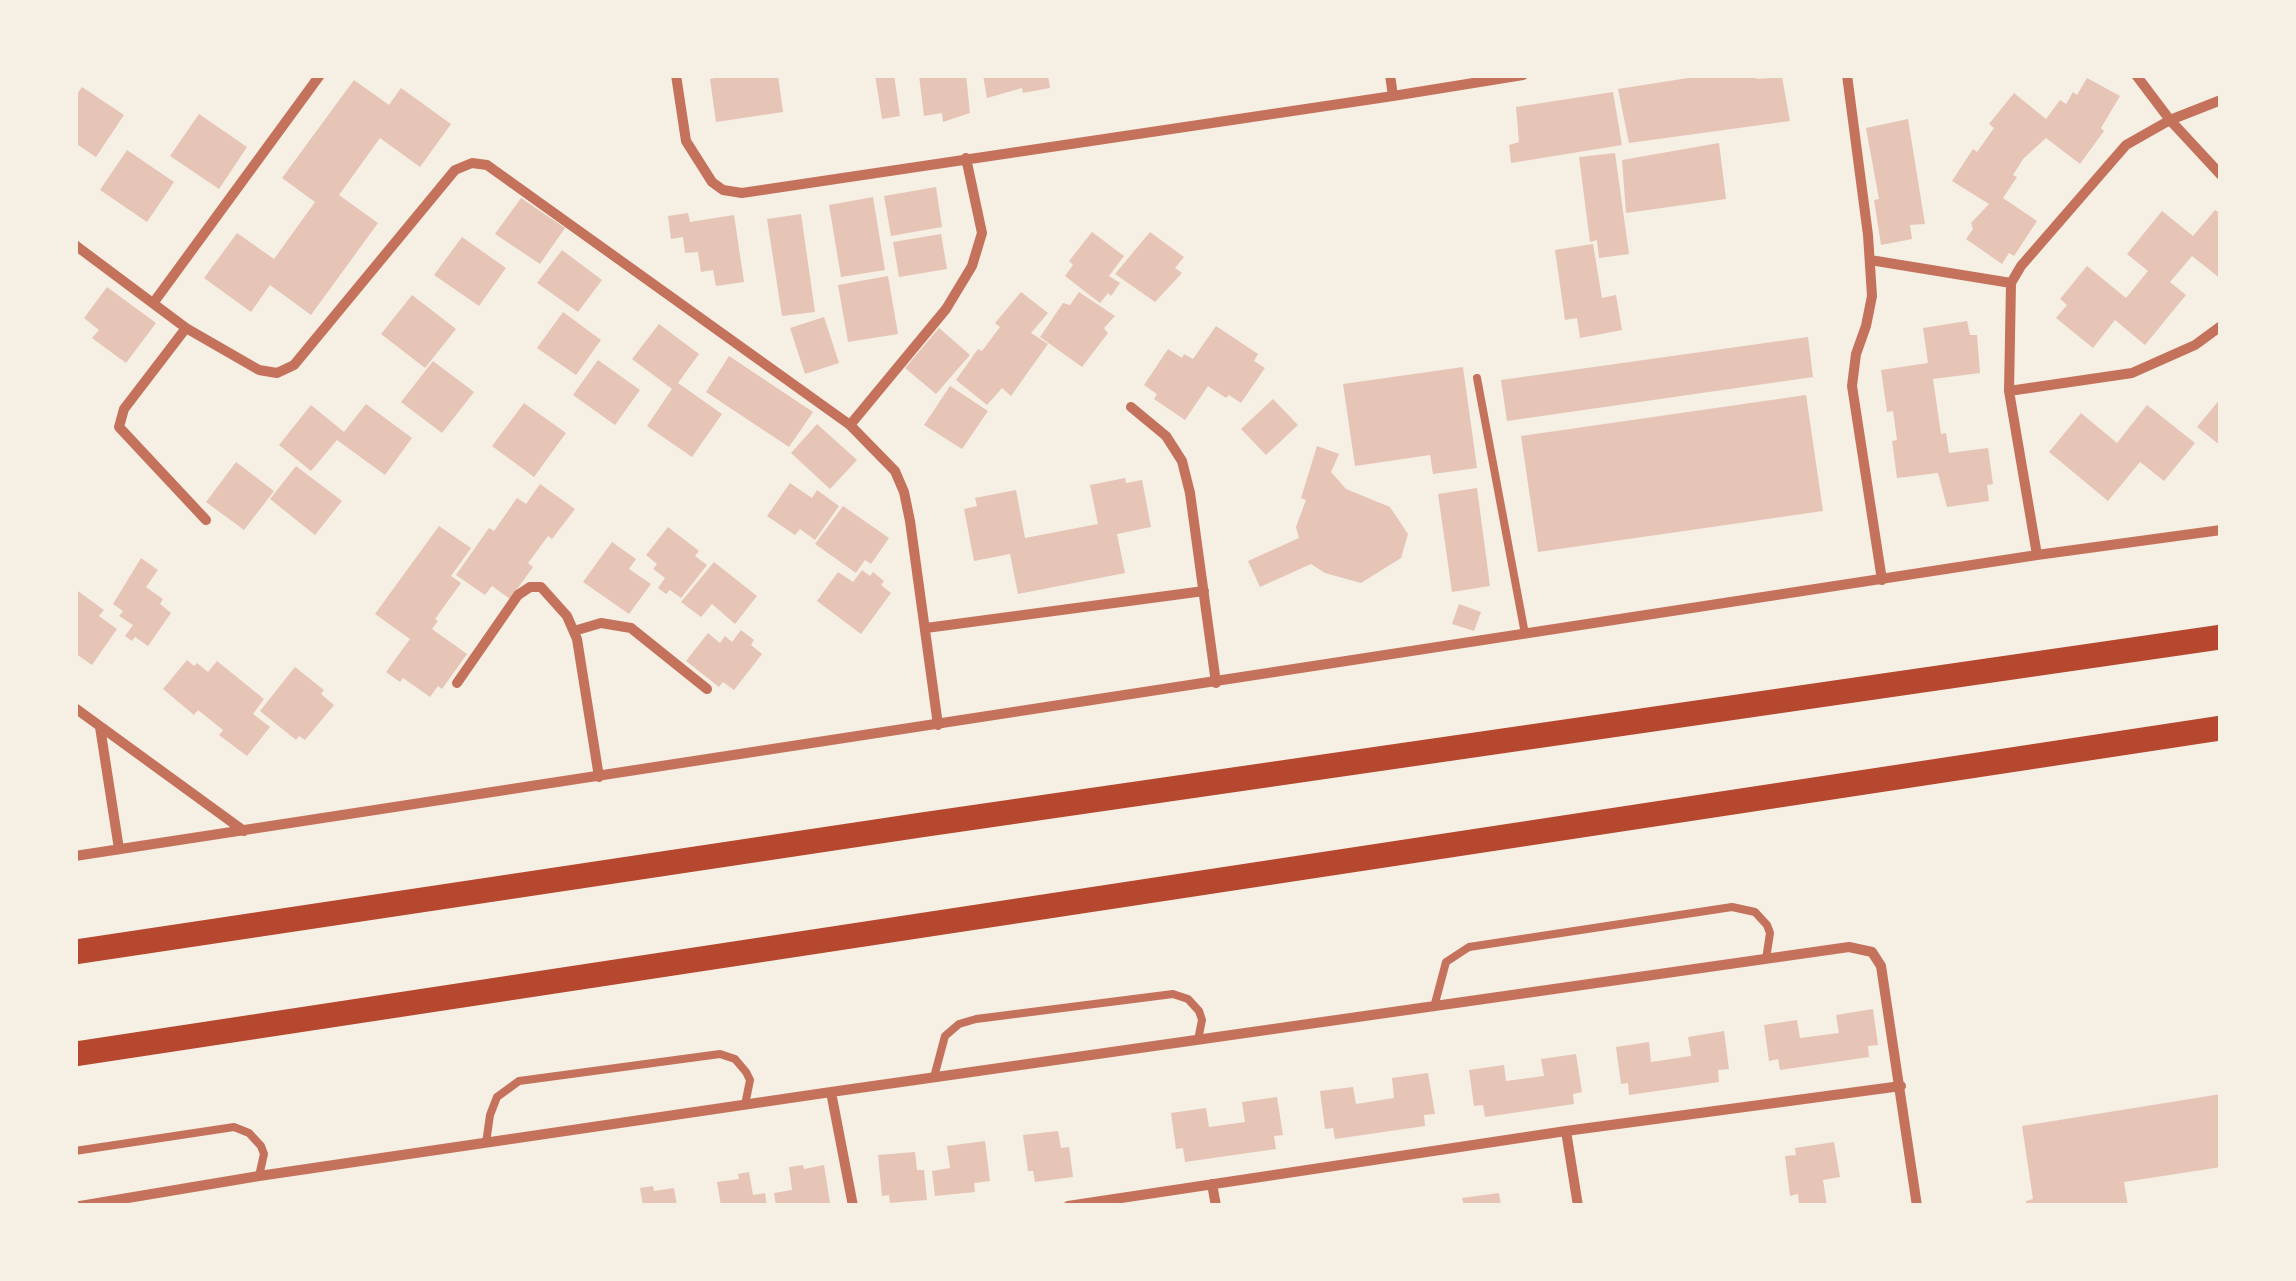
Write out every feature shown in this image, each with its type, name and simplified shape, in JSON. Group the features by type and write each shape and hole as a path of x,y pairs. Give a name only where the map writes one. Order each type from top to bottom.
{"highway":[{"path":"75,952 2221,637"},
{"path":"75,1054 2221,728"}],"street":[{"path":"154,302 320,75"},
{"path":"676,75 686,141 712,182 723,190 742,193 1523,75"},
{"path":"1390,75 1393,96"},
{"path":"1846,75 1872,296 1856,354 1852,386 1882,580"},
{"path":"2136,75 2170,120 2221,175"},
{"path":"2038,555 2010,391 2010,282 2126,144 2170,120 2221,100"},
{"path":"850,425 946,309 972,266 982,233 966,158"},
{"path":"75,245 186,328 259,370 277,373 294,365 455,170 472,163 488,164 850,425 894,470 904,492 938,725"},
{"path":"1870,260 2010,282"},
{"path":"2010,391 2132,372 2196,345 2221,326"},
{"path":"186,328 124,408 120,427 206,520"},
{"path":"1131,407 1166,436 1182,460 1216,682"},
{"path":"75,856 2221,530"},
{"path":"457,683 518,595 530,587 542,587 567,616 574,631 583,663 599,776"},
{"path":"926,628 1204,591"},
{"path":"574,631 601,623 631,628 707,689"},
{"path":"75,708 244,832"},
{"path":"100,726 119,849"},
{"path":"80,1206 745,1104 1848,947 1872,952 1881,966 1917,1206"},
{"path":"1068,1206 1566,1131 1901,1086"},
{"path":"831,1092 853,1206"},
{"path":"1566,1131 1578,1206"},
{"path":"1212,1184 1216,1206"}],"lane":[{"path":"1477,378 1525,635"},
{"path":"1434,1007 1446,962 1468,947 1732,907 1755,912 1766,925 1770,933 1766,959"},
{"path":"934,1077 944,1036 958,1024 976,1019 1173,994 1188,999 1199,1012 1202,1020 1198,1040"},
{"path":"486,1143 492,1106 503,1089 519,1081 720,1054 735,1059 750,1080 745,1104"},
{"path":"75,1151 234,1128 249,1133 261,1146 264,1154 259,1176"}],"building":[{"path":"778,75 783,112 716,122 710,79"},
{"path":"875,75 894,75 900,116 882,119"},
{"path":"919,75 966,75 970,113 943,122 942,113 924,116"},
{"path":"983,75 1048,75 1050,88 1023,93 1022,88 987,98"},
{"path":"1707,75 1782,77 1790,121 1629,143 1618,89"},
{"path":"2087,78 2120,96 2101,128 2104,131 2080,164 2046,138 2023,159 2003,198 2037,221 2014,256 2009,253 2002,264 1966,239 1973,229 1971,223 1989,204 1952,181 1973,149 1977,152 1994,128 1989,124 2014,93 2046,119 2060,100 2066,104 2073,92 2077,95"},
{"path":"354,80 389,105 401,88 451,124 420,167 380,138 339,195 378,223 311,315 270,285 251,312 204,278 237,233 274,259 315,202 282,178"},
{"path":"82,87 124,115 96,157 75,143 75,97"},
{"path":"1613,92 1622,145 1511,163 1509,145 1519,142 1516,107"},
{"path":"199,114 247,147 219,189 170,156"},
{"path":"1908,119 1925,224 1910,225 1912,239 1881,245 1874,200 1879,199 1866,128"},
{"path":"1719,143 1726,199 1626,213 1622,160"},
{"path":"127,150 174,182 147,222 100,190"},
{"path":"1615,153 1629,254 1599,258 1597,240 1590,242 1579,157"},
{"path":"936,187 942,227 891,236 884,196"},
{"path":"873,197 885,270 841,277 829,205"},
{"path":"521,198 565,228 540,264 495,234"},
{"path":"2215,210 2221,214 2221,279 2192,256 2170,282 2186,295 2145,345 2115,320 2093,348 2056,318 2067,305 2060,299 2087,266 2126,298 2148,271 2127,254 2162,211 2193,236"},
{"path":"688,213 690,222 734,215 744,282 716,286 713,270 701,272 698,252 685,253 683,237 671,239 668,216"},
{"path":"801,214 815,312 782,316 767,219"},
{"path":"1092,232 1124,256 1109,276 1120,283 1100,303 1065,276 1073,265 1069,261"},
{"path":"1150,232 1184,257 1175,268 1182,273 1155,302 1115,274"},
{"path":"941,234 947,269 899,277 893,242"},
{"path":"462,237 506,268 479,306 434,275"},
{"path":"1593,244 1602,298 1616,295 1622,330 1580,338 1577,318 1565,320 1555,250"},
{"path":"562,250 602,280 578,312 537,283"},
{"path":"888,276 898,334 848,342 838,285"},
{"path":"107,287 156,323 126,363 92,338 99,330 84,318"},
{"path":"1021,292 1048,313 1031,333 1048,344 1011,396 1002,388 987,405 956,380 1000,327 995,323"},
{"path":"1079,292 1115,316 1104,328 1108,333 1082,367 1040,337 1063,303 1070,305"},
{"path":"412,295 456,329 425,368 381,334"},
{"path":"563,312 601,340 576,375 537,348"},
{"path":"824,317 839,363 805,374 790,328"},
{"path":"1967,321 1970,335 1977,335 1980,373 1933,379 1941,434 1946,433 1949,453 1988,448 1993,484 1987,485 1989,501 1947,507 1938,473 1897,478 1893,411 1887,412 1881,370 1928,363 1923,328"},
{"path":"659,324 699,354 678,383 722,414 692,457 647,426 672,389 632,359"},
{"path":"1216,326 1258,354 1254,361 1265,368 1241,403 1208,386 1185,420 1154,399 1157,394 1144,385 1168,349 1182,358 1184,354 1193,359"},
{"path":"939,328 970,355 936,394 905,368"},
{"path":"1808,337 1813,377 1507,421 1501,380"},
{"path":"729,356 813,412 789,447 706,392"},
{"path":"598,360 640,390 615,425 573,395"},
{"path":"433,361 474,392 442,433 401,402"},
{"path":"1463,367 1477,468 1433,474 1430,455 1355,466 1343,384"},
{"path":"950,386 988,411 962,449 924,425"},
{"path":"1806,395 1823,511 1538,552 1521,436"},
{"path":"2221,398 2221,446 2197,427"},
{"path":"1273,399 1298,425 1266,455 1241,429"},
{"path":"524,403 566,433 534,477 492,446"},
{"path":"366,404 412,438 385,475 337,440 311,471 279,445 311,405 344,432"},
{"path":"2147,405 2195,443 2164,481 2140,462 2108,501 2049,452 2081,413 2117,443"},
{"path":"817,424 857,460 830,489 791,453"},
{"path":"1317,446 1339,454 1331,472 1346,489 1390,507 1408,534 1401,558 1361,583 1325,573 1311,564 1260,587 1248,561 1299,538 1296,527 1306,500 1301,498"},
{"path":"236,462 274,491 244,530 206,502"},
{"path":"296,466 342,501 315,535 270,499"},
{"path":"1125,478 1126,483 1142,480 1151,527 1117,534 1125,573 1018,594 1010,554 974,561 964,509 977,506 975,498 1016,490 1025,538 1098,524 1090,485"},
{"path":"790,483 812,498 817,490 839,506 815,540 800,529 795,535 767,516"},
{"path":"540,484 575,509 528,563 533,567 510,599 492,586 485,595 456,575 489,528 494,531 517,498 526,504"},
{"path":"1477,488 1490,586 1452,592 1438,494"},
{"path":"843,506 889,538 871,564 865,560 856,573 815,544"},
{"path":"439,526 471,548 451,576 461,583 432,629 467,654 442,689 438,686 430,697 403,678 400,682 386,672 410,639 375,614"},
{"path":"668,527 699,551 695,556 707,565 681,598 658,588 665,578 653,569 657,564 646,555"},
{"path":"612,542 636,559 629,569 651,584 629,614 583,582"},
{"path":"141,558 158,570 146,587 163,599 160,604 171,613 148,646 135,637 132,641 125,636 133,625 119,616 123,611 113,604"},
{"path":"714,562 757,596 735,624 712,604 701,617 681,602"},
{"path":"862,570 870,576 873,572 891,593 861,634 817,601 838,572 853,582"},
{"path":"75,589 104,610 99,616 117,629 92,665 75,653"},
{"path":"1459,604 1481,612 1474,631 1452,624"},
{"path":"741,630 754,640 751,645 762,654 734,690 723,682 719,687 686,661 708,633 720,643 725,636 732,642"},
{"path":"187,660 208,672 217,661 264,699 253,714 270,727 247,756 219,735 223,730 198,710 194,715 163,689"},
{"path":"295,667 324,690 321,694 334,705 305,740 299,736 296,740 260,711"},
{"path":"1873,1009 1878,1045 1868,1046 1869,1057 1780,1070 1778,1059 1769,1061 1764,1025 1797,1020 1800,1038 1839,1033 1836,1015"},
{"path":"1724,1031 1729,1069 1718,1070 1719,1082 1629,1095 1628,1083 1621,1084 1616,1047 1649,1042 1651,1062 1691,1056 1688,1037"},
{"path":"1576,1054 1582,1092 1573,1094 1574,1104 1485,1117 1483,1105 1474,1106 1469,1070 1504,1065 1506,1081 1544,1076 1541,1059"},
{"path":"1428,1073 1435,1114 1424,1115 1425,1126 1335,1139 1333,1128 1325,1129 1320,1091 1353,1087 1356,1104 1394,1098 1392,1078"},
{"path":"2221,1094 2221,1167 2124,1182 2128,1206 2026,1206 2026,1201 2033,1199 2022,1126"},
{"path":"1277,1097 1283,1135 1274,1136 1276,1149 1185,1162 1183,1148 1176,1149 1171,1113 1206,1108 1209,1127 1245,1122 1242,1102"},
{"path":"1058,1131 1061,1148 1069,1147 1073,1177 1035,1182 1033,1171 1028,1171 1023,1135"},
{"path":"985,1141 990,1181 974,1183 975,1192 935,1196 932,1171 950,1168 947,1146"},
{"path":"1834,1142 1840,1177 1823,1180 1827,1206 1799,1206 1798,1194 1790,1196 1785,1156 1796,1155 1795,1148"},
{"path":"915,1152 917,1170 924,1170 927,1200 890,1203 889,1195 882,1196 878,1155"},
{"path":"803,1165 804,1169 824,1165 830,1203 776,1206 774,1193 792,1190 789,1167"},
{"path":"749,1172 753,1195 765,1193 767,1206 721,1206 717,1182 739,1179 738,1174"},
{"path":"653,1186 654,1191 674,1188 677,1206 643,1206 640,1188"},
{"path":"1499,1193 1501,1206 1464,1206 1462,1198"}]}
